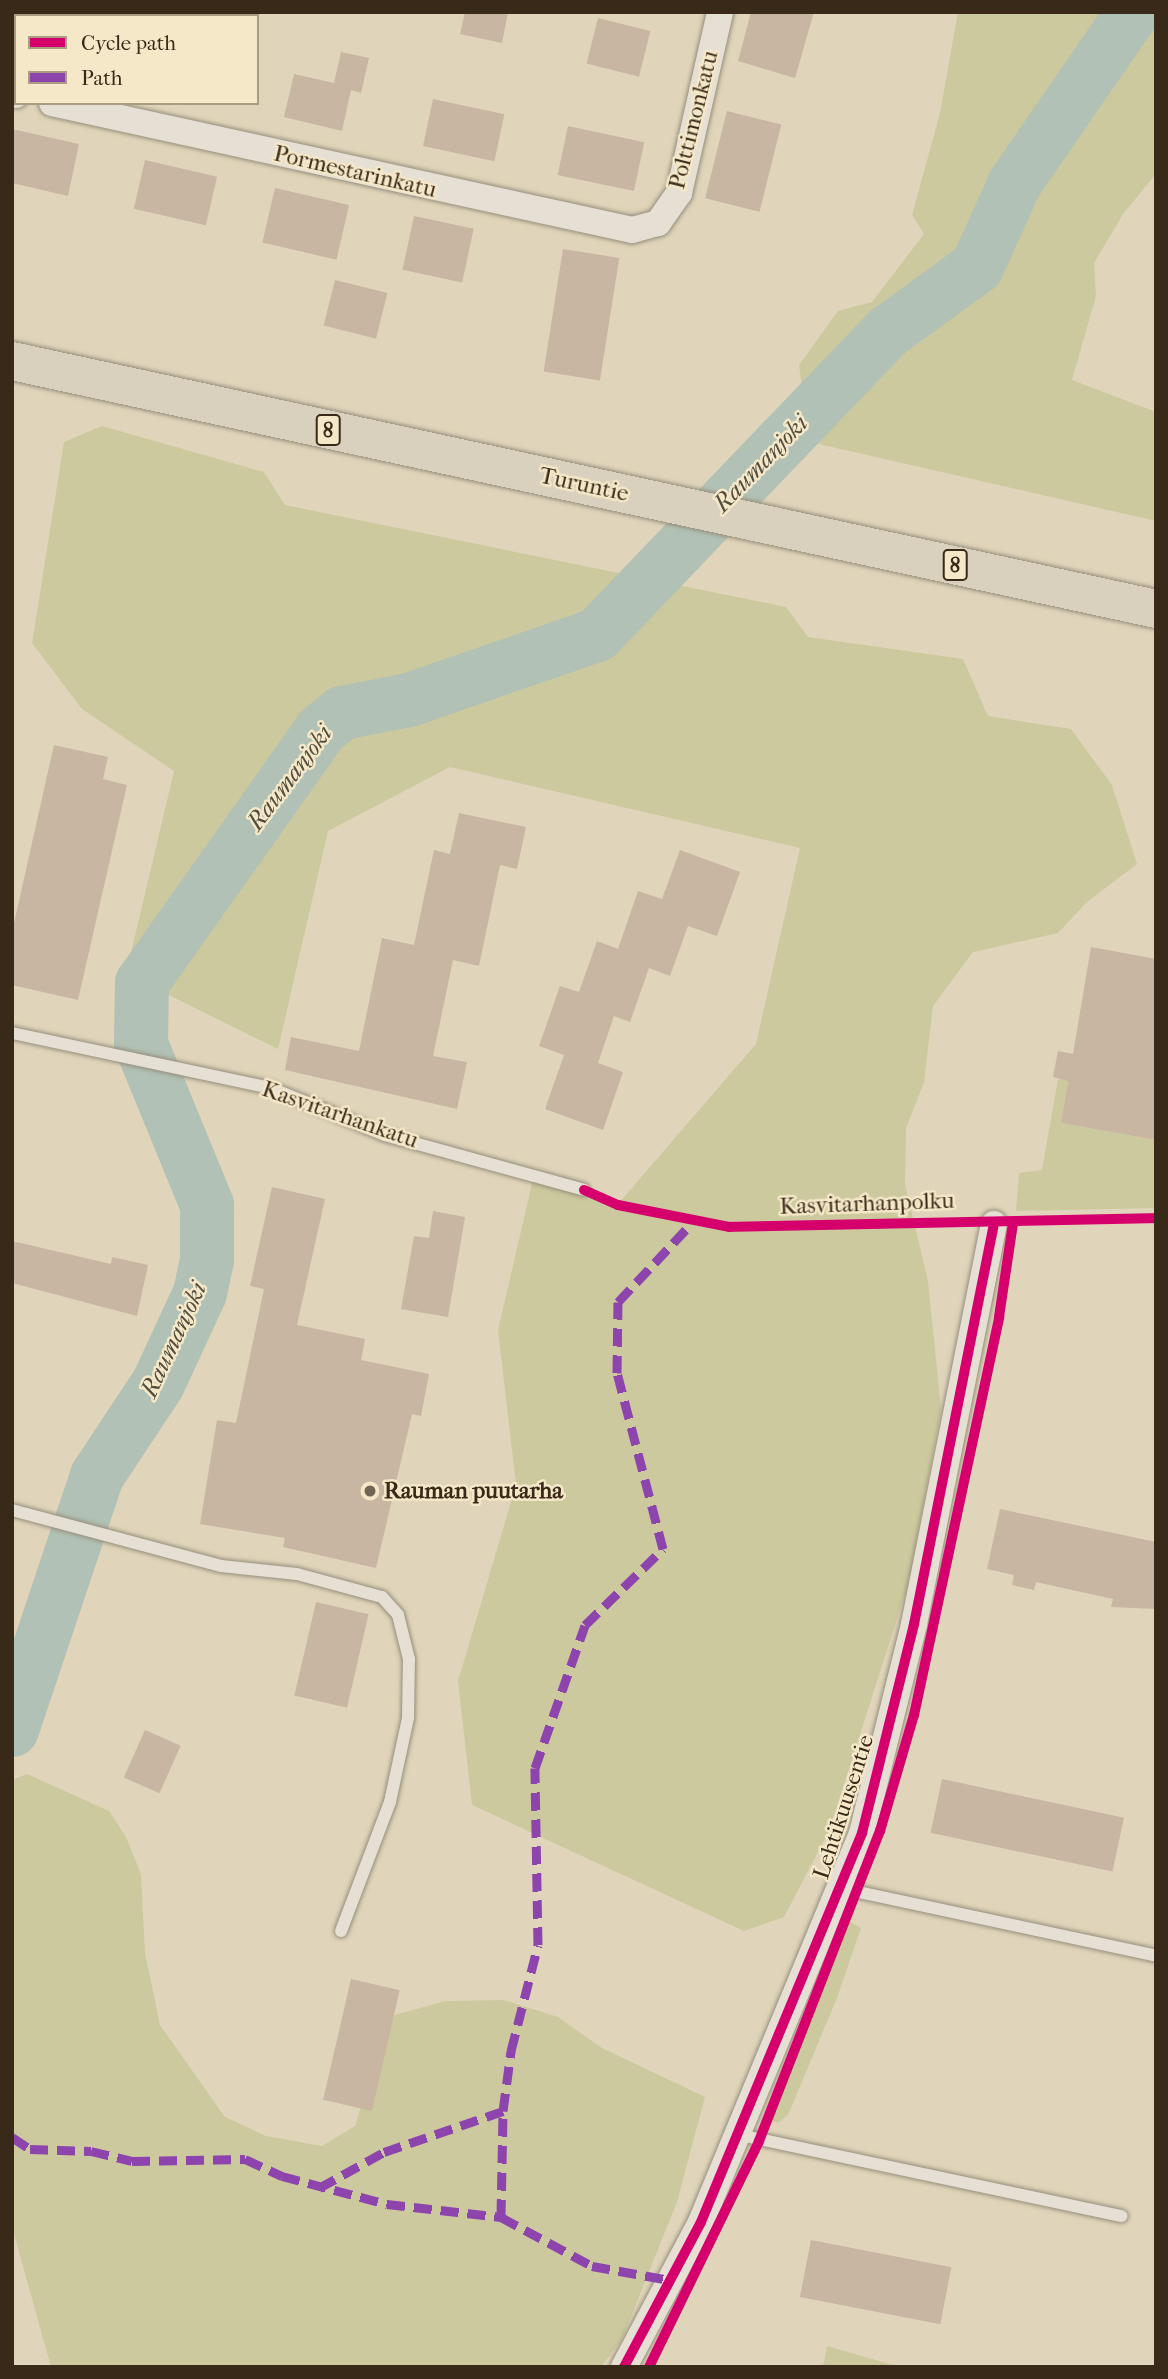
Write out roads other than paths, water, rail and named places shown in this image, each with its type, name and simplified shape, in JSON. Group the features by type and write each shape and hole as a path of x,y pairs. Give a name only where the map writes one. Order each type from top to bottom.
{"highway":[{"name":"Turuntie","path":"12,361 1156,609"}],"street":[{"name":"Polttimonkatu","path":"658,223 679,193 720,12"},
{"name":"Pormestarinkatu","path":"61,105 586,224 632,230 658,223"},
{"name":"Lehtikuusentie","path":"624,2367 740,2135 840,1888 889,1738 993,1224"}],"lane":[{"name":"Kasvitarhankatu","path":"12,1033 184,1073 271,1088 385,1135 584,1190"},
{"path":"12,1510 81,1525 221,1566 297,1574 382,1597 398,1615 409,1658 408,1718 390,1802 341,1931"},
{"path":"840,1888 1156,1956"},
{"path":"740,2135 1121,2216"}],"waterway":[{"name":"Raumanjoki","path":"12,1730 97,1476 158,1384 200,1293 207,1261 207,1205 141,1044 142,983 321,730 342,713 409,700 597,635 889,331 977,267 1015,183 1133,12"}],"place":[{"name":"Rauman puutarha","path":"370,1491"}]}
